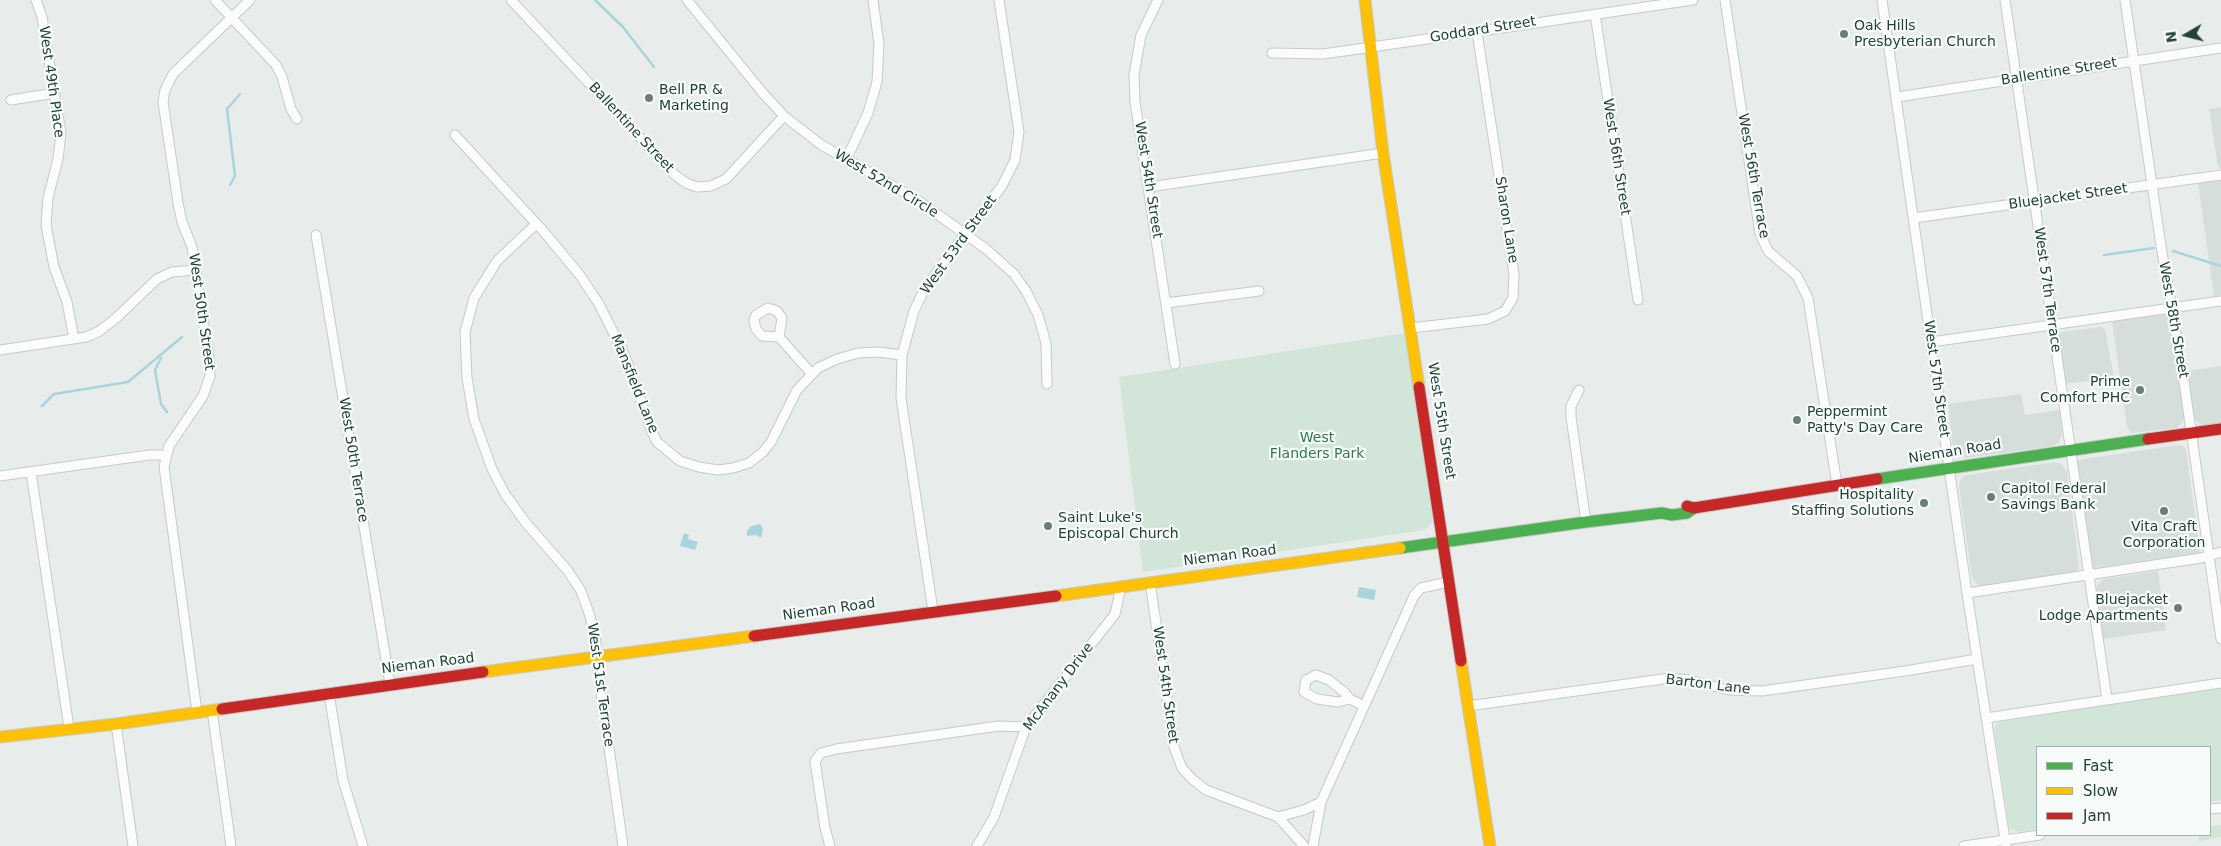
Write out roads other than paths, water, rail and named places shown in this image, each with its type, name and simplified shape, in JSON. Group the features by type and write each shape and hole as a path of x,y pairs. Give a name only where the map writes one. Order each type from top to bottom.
{"main road":[{"name":"West 55th Street","path":"1364,0 1383,153 1445,543 1449,582 1490,846"},
{"name":"Nieman Road","path":"0,737 116,724 390,684 1662,513 1670,508 1686,506 1694,508 2069,450 2221,429"}],"street":[{"name":"West 49th Place","path":"36,0 42,18 61,143 48,198 46,226 54,267 67,302 74,340"},
{"path":"215,0 276,65 282,77 291,109 297,119"},
{"name":"West 50th Street","path":"197,712 164,482 165,455 176,434 203,396 210,376 208,350 192,247 182,222 178,203 164,110 165,90 173,74 250,0"},
{"name":"Ballentine Street","path":"511,0 675,175 686,183 697,187 711,186 726,179 784,116"},
{"name":"West 52nd Circle","path":"687,0 784,116 820,144 919,202 1002,263 1026,291 1038,315 1046,344 1046,384"},
{"path":"846,160 872,100 877,82 879,44 873,0"},
{"name":"West 53rd Street","path":"933,611 901,398 902,355 914,311 922,294 932,277 1006,179 1015,160 1019,144 1019,132 999,0"},
{"name":"West 54th Street","path":"1158,0 1141,35 1134,75 1135,102 1175,364"},
{"path":"1618,0 1620,10"},
{"name":"Goddard Street","path":"1272,53 1323,54 1693,0"},
{"name":"West 56th Terrace","path":"1725,0 1760,234 1768,251 1797,276 1808,298 1837,485"},
{"name":"West 57th Street","path":"1882,0 1967,593 2005,843"},
{"name":"West 57th Terrace","path":"2005,0 2106,699"},
{"name":"West 58th Street","path":"2125,0 2221,640"},
{"name":"West 56th Street","path":"1595,14 1638,300"},
{"name":"Sharon Lane","path":"1411,328 1488,319 1505,311 1513,298 1514,274 1477,32"},
{"name":"Ballentine Street","path":"1897,96 2221,48"},
{"path":"11,100 54,93"},
{"name":"Mansfield Lane","path":"455,135 563,253 598,304 625,356 657,442 680,461 699,468 718,470 741,466 756,458 772,442 797,390 811,374 837,359 858,353 878,352 902,355"},
{"path":"1149,187 1383,153"},
{"name":"Bluejacket Street","path":"1914,218 2221,175"},
{"name":"West 51st Terrace","path":"536,224 496,261 474,298 465,332 466,378 474,419 492,469 505,494 526,523 568,571 580,591 590,616 596,642 596,657 623,846"},
{"name":"West 50th Terrace","path":"316,235 390,684"},
{"path":"0,350 86,337 105,327 157,279 172,272 195,270"},
{"path":"1166,303 1259,292"},
{"path":"1931,342 2221,301"},
{"path":"779,337 811,374"},
{"path":"1579,390 1571,406 1586,522"},
{"path":"0,476 149,455 165,455"},
{"path":"31,472 69,728"},
{"path":"1967,593 2209,556 2221,552"},
{"name":"West 54th Street","path":"1150,582 1174,747 1182,768 1206,790 1278,817 1304,846"},
{"path":"1312,846 1321,802 1414,596 1421,588 1449,582"},
{"name":"McAnany Drive","path":"977,846 994,817 1026,727 1115,614 1121,586"},
{"name":"Barton Lane","path":"1468,706 1670,678 1689,680 1730,690 1762,691 1895,673 1977,659"},
{"path":"1350,699 1338,702 1317,699 1304,692 1306,680 1316,674 1344,692 1350,699 1364,706"},
{"path":"1986,718 2221,683"},
{"path":"329,694 343,780 363,846"},
{"path":"212,710 231,846"},
{"path":"116,724 133,846"},
{"path":"830,846 825,828 816,770 815,761 817,756 836,749 999,726 1026,727"},
{"path":"1278,817 1304,810 1321,802"},
{"path":"1964,846 2005,843 2036,836"}],"water":[{"path":"760,524 763,529 761,538 756,535 747,536 747,531 751,526"},
{"path":"684,533 689,535 688,539 698,542 695,550 680,546"},
{"path":"1359,587 1376,590 1374,600 1357,597"}],"waterway":[{"path":"595,0 623,27 654,67"},
{"path":"230,185 235,176 227,109 240,94"},
{"path":"2104,255 2154,248"},
{"path":"2173,251 2221,266"},
{"path":"42,406 54,394 128,382 182,337"},
{"path":"161,358 155,370 161,404 167,412"}],"place":[{"name":"Oak Hills Presbyterian Church","path":"1844,34"},
{"name":"Bell PR & Marketing","path":"649,98"},
{"name":"Prime Comfort PHC","path":"2140,390"},
{"name":"Peppermint Patty's Day Care","path":"1797,420"},
{"name":"Capitol Federal Savings Bank","path":"1991,497"},
{"name":"Hospitality Staffing Solutions","path":"1924,503"},
{"name":"Vita Craft Corporation","path":"2164,511"},
{"name":"Saint Luke's Episcopal Church","path":"1048,526"},
{"name":"Bluejacket Lodge Apartments","path":"2178,608"}],"park label":[{"name":"West Flanders Park","path":"1317,446"}]}
